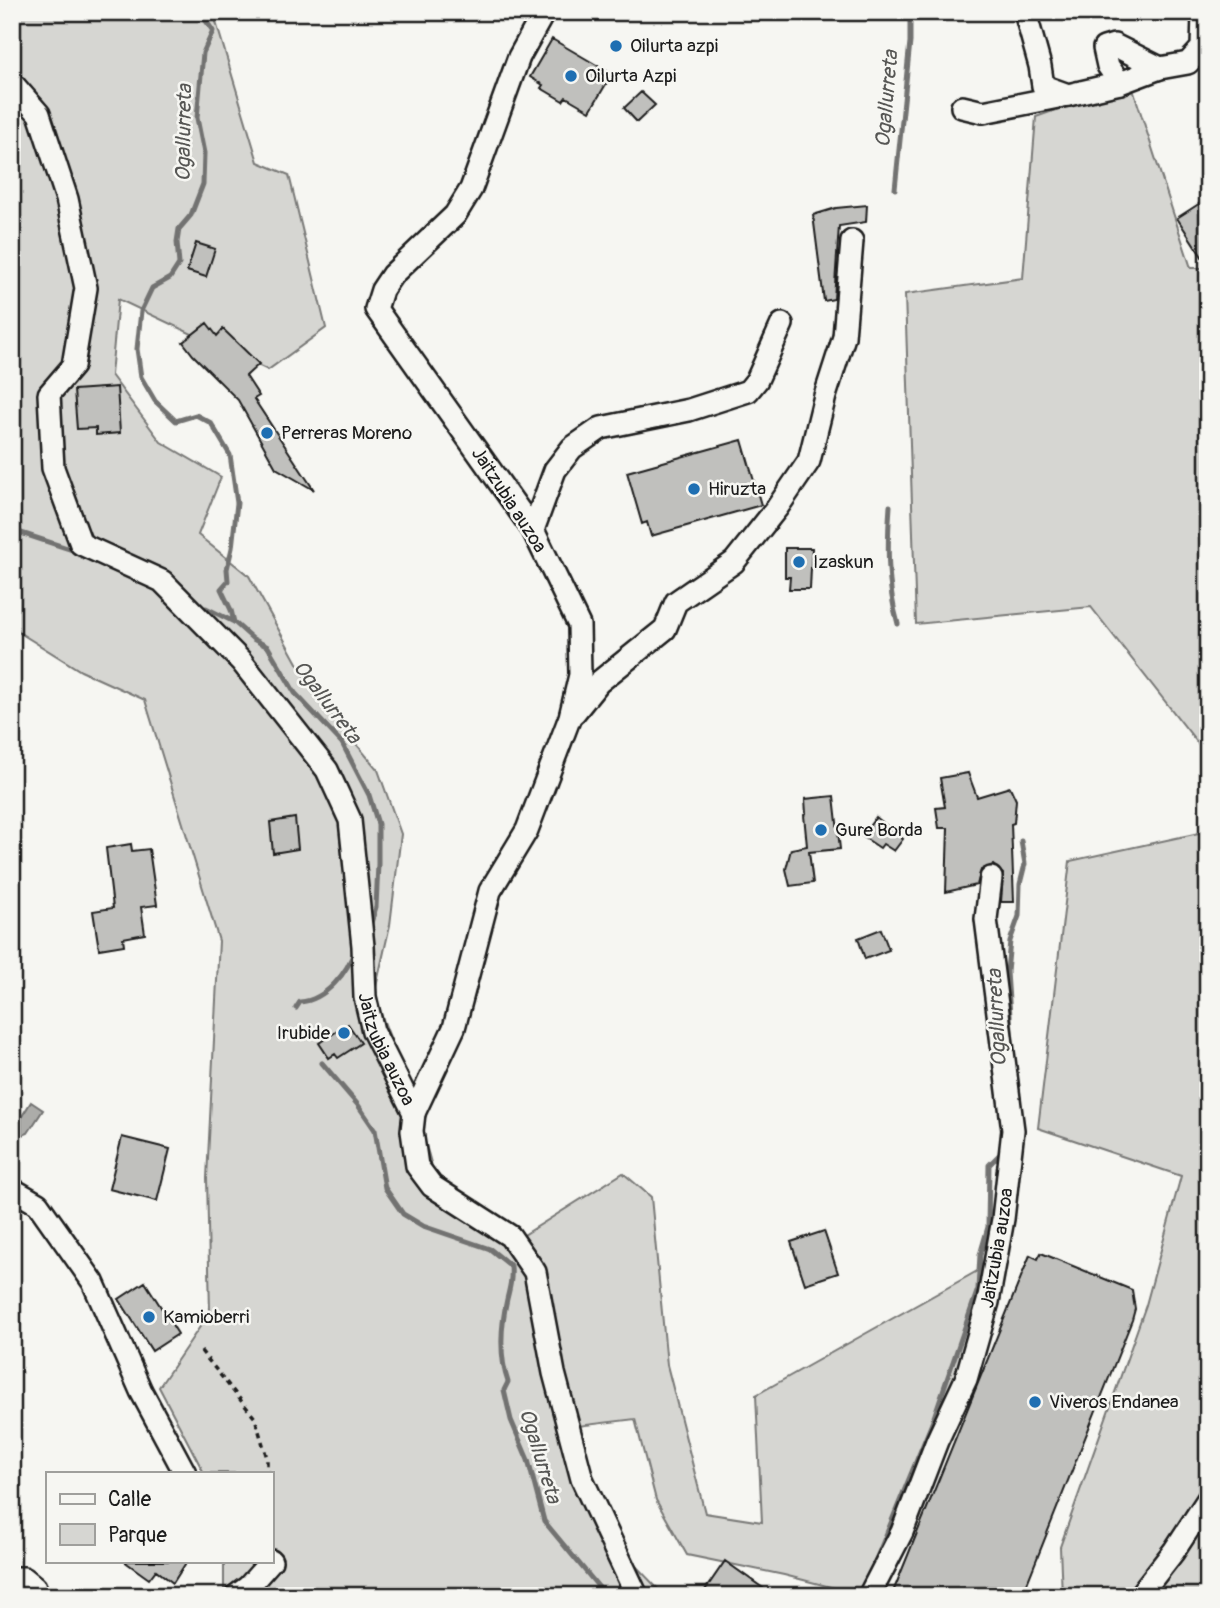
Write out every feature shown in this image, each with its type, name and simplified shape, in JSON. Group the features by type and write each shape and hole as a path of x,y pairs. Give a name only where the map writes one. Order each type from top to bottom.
{"street":[{"name":"Jaitzubia auzoa","path":"544,12 519,58 471,189 455,215 392,275 382,290 376,309 533,530 579,625 580,676 570,717 527,830 490,891 454,1028 414,1113 412,1131 417,1166 432,1186 510,1236 535,1272 554,1373 582,1479 637,1596"},
{"path":"1024,12 1043,86 1068,95"},
{"path":"962,107 983,112 1120,83 1160,68 1188,62 1202,48 1203,12"},
{"path":"1120,83 1108,66 1104,48 1114,45 1160,68"},
{"name":"Jaitzubia auzoa","path":"12,83 39,114 67,199 86,288 73,366 49,394 53,468 81,544 162,581 241,661 327,770 350,820 363,946 365,997 373,1031 414,1113"},
{"path":"570,717 599,682 665,629 676,602 734,562 777,508 809,461 825,396 844,337 852,241"},
{"path":"533,530 555,470 572,447 601,428 689,410 748,391 757,380 782,324"},
{"name":"Jaitzubia auzoa","path":"869,1596 902,1532 937,1441 966,1379 988,1302 1003,1219 1013,1130 986,919 991,878"},
{"path":"12,1189 38,1204 93,1282 141,1391 184,1472"},
{"path":"1139,1596 1205,1508"},
{"path":"236,1596 270,1562"},
{"path":"262,1596 271,1562"},
{"path":"12,1578 24,1578 35,1587 38,1596"}],"path":[{"path":"201,1351 255,1419 267,1458 267,1472"}],"green space":[{"path":"12,12 213,12 258,162 289,175 326,328 268,370 118,299 111,375 161,442 221,477 198,535 249,576 313,692 378,770 401,834 390,925 374,996 410,1089 437,1184 511,1243 623,1173 651,1197 667,1365 705,1513 762,1522 756,1395 988,1265 955,1382 866,1596 784,1575 687,1555 656,1500 635,1419 569,1427 596,1525 665,1596 224,1596 224,1562 273,1562 273,1472 203,1472 159,1387 210,1312 207,1178 219,941 145,700 81,671 12,628"},
{"path":"1131,83 1191,268 1208,268 1208,756 1091,607 916,624 905,294 1023,278 1036,117"},
{"path":"1208,831 1208,1596 1062,1596 1060,1547 1146,1305 1181,1176 1038,1128 1070,861"}],"shaded area":[{"path":"31,1102 43,1110 28,1133 20,1136 15,1127"}],"building":[{"name":"Oilurta Azpi","path":"552,39 612,74 590,111 566,97 563,101 541,88 543,85 530,77"},
{"path":"641,92 655,105 637,122 624,108"},
{"path":"1208,198 1208,266 1177,218"},
{"path":"867,205 866,222 839,226 834,299 824,301 813,215 836,208"},
{"path":"196,243 215,249 206,277 187,271"},
{"path":"207,323 217,336 223,329 259,364 246,376 259,396 254,399 314,490 276,468 238,400 183,342"},
{"path":"117,387 120,433 96,435 96,428 77,429 74,390"},
{"name":"Hiruzta","path":"742,440 761,505 651,536 647,522 642,524 627,472"},
{"name":"Izaskun","path":"785,548 812,548 810,589 789,589 790,577 785,577"},
{"path":"968,773 977,797 1010,787 1016,800 1014,823 1011,824 1014,902 1001,902 1003,874 993,865 981,870 977,885 946,892 948,828 939,828 936,808 945,807 940,778"},
{"name":"Gure Borda","path":"834,796 840,849 809,852 813,883 790,886 786,869 791,849 807,846 805,799"},
{"path":"876,817 903,839 894,851 883,844 880,848 862,836"},
{"path":"295,818 298,849 273,853 270,822"},
{"path":"131,844 132,851 149,849 157,905 141,907 145,934 123,938 124,945 99,949 93,911 113,908 106,848"},
{"path":"881,929 889,950 865,959 858,938"},
{"name":"Irubide","path":"348,1024 361,1043 338,1058 335,1054 329,1058 319,1043"},
{"path":"122,1137 170,1149 157,1201 109,1189"},
{"path":"824,1231 838,1273 805,1284 791,1242"},
{"name":"Viveros Endanea","path":"1041,1253 1132,1290 1135,1309 1022,1596 903,1596 893,1592 1030,1255 1038,1259"},
{"name":"Kamioberri","path":"145,1282 178,1334 152,1351 119,1299"},
{"path":"725,1561 774,1596 701,1596"},
{"path":"125,1562 186,1562 173,1583 156,1570 149,1579"}],"waterway":[{"name":"Ogallurreta","path":"200,12 213,31 203,53 197,118 204,153 203,184 191,215 179,229 179,264 170,278 152,288 141,311 137,349 141,377 155,401 176,421 196,415 211,423 230,455 237,503 227,569 228,581 221,589 234,622 253,639 268,647 295,693 342,743 369,795 378,824 376,907 370,926"},
{"name":"Ogallurreta","path":"895,189 910,42 910,12"},
{"name":"Ogallurreta","path":"890,506 889,566 898,624"},
{"path":"12,530 79,552"},
{"path":"206,608 234,622"},
{"name":"Ogallurreta","path":"1012,1045 1007,972 1010,941 1019,916 1020,884 1025,864 1021,841"},
{"name":"Ogallurreta","path":"296,1008 300,1002 319,996 335,983 347,967 355,949"},
{"name":"Ogallurreta","path":"322,1063 358,1105 375,1130 385,1188 403,1214 423,1226 490,1249 511,1266 502,1341 508,1382 504,1390 511,1420 528,1460 544,1521 606,1596"},
{"name":"Ogallurreta","path":"875,1562 932,1423 978,1289 980,1255 988,1227 989,1165 1004,1150"}],"place":[{"name":"Oilurta azpi","path":"616,46"},
{"name":"Oilurta Azpi","path":"571,76"},
{"name":"Perreras Moreno","path":"267,433"},
{"name":"Hiruzta","path":"694,489"},
{"name":"Izaskun","path":"799,562"},
{"name":"Gure Borda","path":"821,830"},
{"name":"Irubide","path":"344,1033"},
{"name":"Kamioberri","path":"149,1317"},
{"name":"Viveros Endanea","path":"1035,1402"}]}
